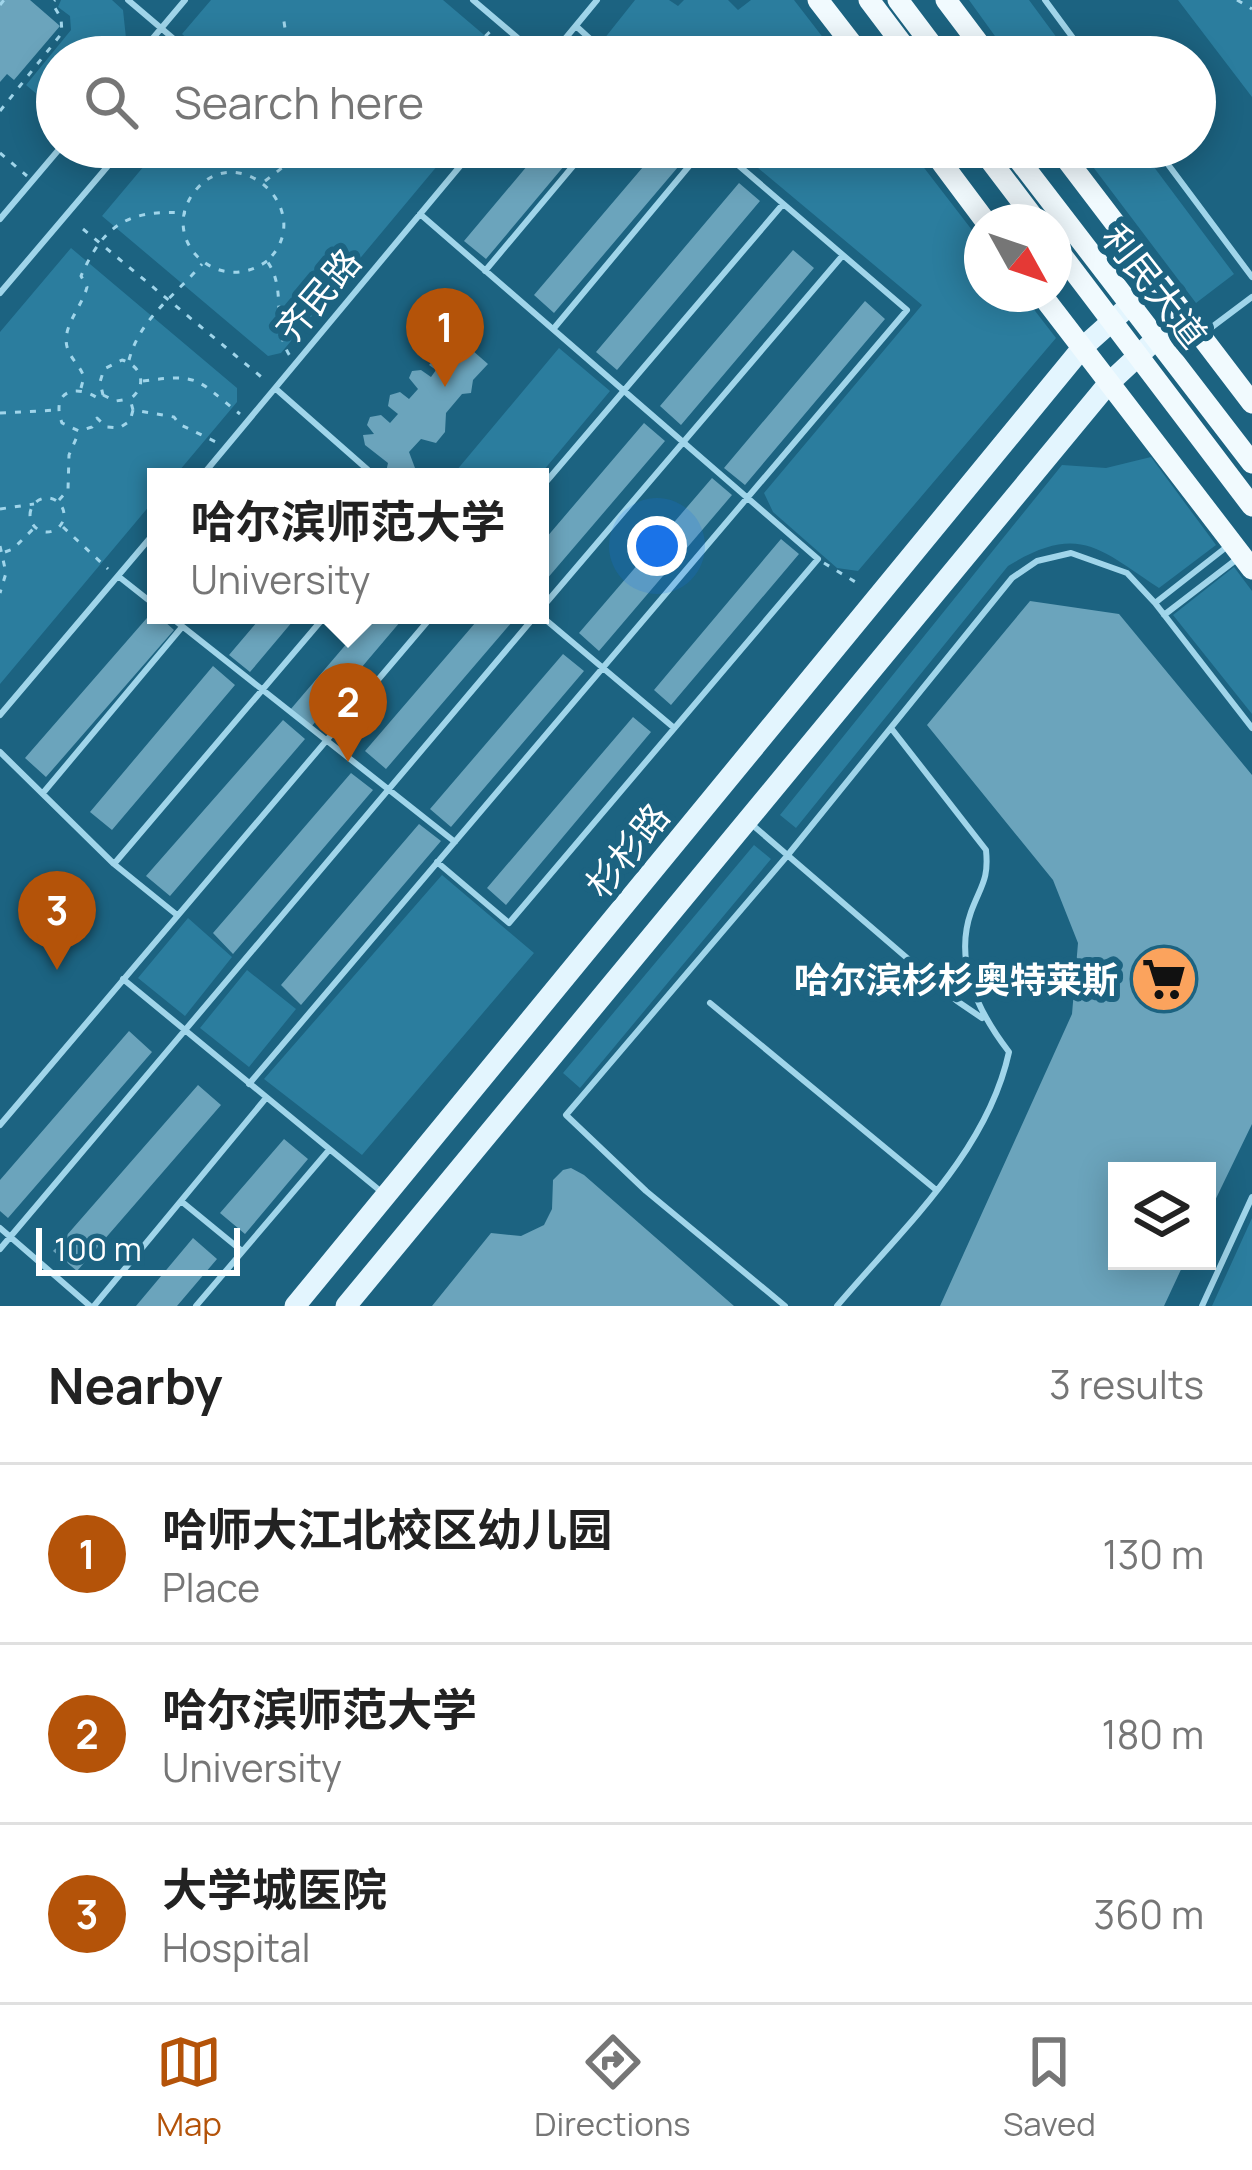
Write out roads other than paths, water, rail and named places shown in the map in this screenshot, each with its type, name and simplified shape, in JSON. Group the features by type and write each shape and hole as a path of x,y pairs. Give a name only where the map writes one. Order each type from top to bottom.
{"highway":[{"path":"818,0 846,36"},
{"path":"869,0 896,36"},
{"path":"898,0 925,36"},
{"path":"946,0 973,36"},
{"path":"946,168 973,204"},
{"path":"996,168 1023,204"},
{"name":"利民大道","path":"1023,168 1121,315 1252,463"},
{"path":"1073,168 1252,403"},
{"name":"利民大道","path":"1072,264 1121,315"},
{"path":"1055,312 1242,556"},
{"name":"利民大道","path":"1147,348 1252,506"}],"main road":[{"name":"杉杉路","path":"295,1306 1082,348 1158,280"},
{"name":"杉杉路","path":"346,1306 1108,384 1184,313"}],"lane":[{"path":"128,0 170,36"},
{"path":"154,36 185,0"},
{"path":"473,0 515,36"},
{"path":"567,36 597,0"},
{"path":"1045,0 1072,36"},
{"path":"575,26 586,36"},
{"path":"0,219 44,168"},
{"path":"0,292 106,168"},
{"name":"齐民路","path":"209,468 458,168"},
{"path":"485,271 572,168"},
{"path":"555,327 688,168"},
{"path":"249,1084 907,310 741,168"},
{"path":"1171,168 1252,277"},
{"path":"549,477 783,204"},
{"path":"420,214 818,559 509,923 437,862"},
{"path":"549,601 843,255"},
{"path":"1201,335 1252,297"},
{"path":"276,389 366,468"},
{"path":"0,715 147,542"},
{"path":"785,1306 646,1191 566,1115 788,856 1012,578 1037,561 1071,553 1126,573 1252,728"},
{"path":"1155,603 1242,556"},
{"path":"1164,615 1242,556"},
{"path":"118,576 147,599"},
{"path":"549,622 674,728"},
{"path":"178,624 454,842"},
{"path":"114,863 318,624"},
{"path":"0,1124 425,624"},
{"path":"0,1249 530,624"},
{"path":"43,793 182,627"},
{"path":"837,1306 972,1146 1002,1084 1010,1052 985,1020 972,992 966,936 970,914 989,875 986,850 891,728"},
{"path":"0,752 114,863 177,915"},
{"path":"745,818 985,1020"},
{"path":"123,980 386,1195"},
{"path":"710,1003 935,1189"},
{"path":"0,1228 92,1306 266,1098"},
{"path":"196,1306 329,1150"},
{"path":"1202,1306 1252,1197"},
{"path":"181,1202 242,1251"}],"place":[{"name":"哈师大江北校区幼儿园","path":"445,387"},
{"name":"哈尔滨师范大学","path":"348,762"},
{"name":"大学城医院","path":"57,970"},
{"name":"哈尔滨杉杉奥特莱斯","path":"1164,979"}]}
